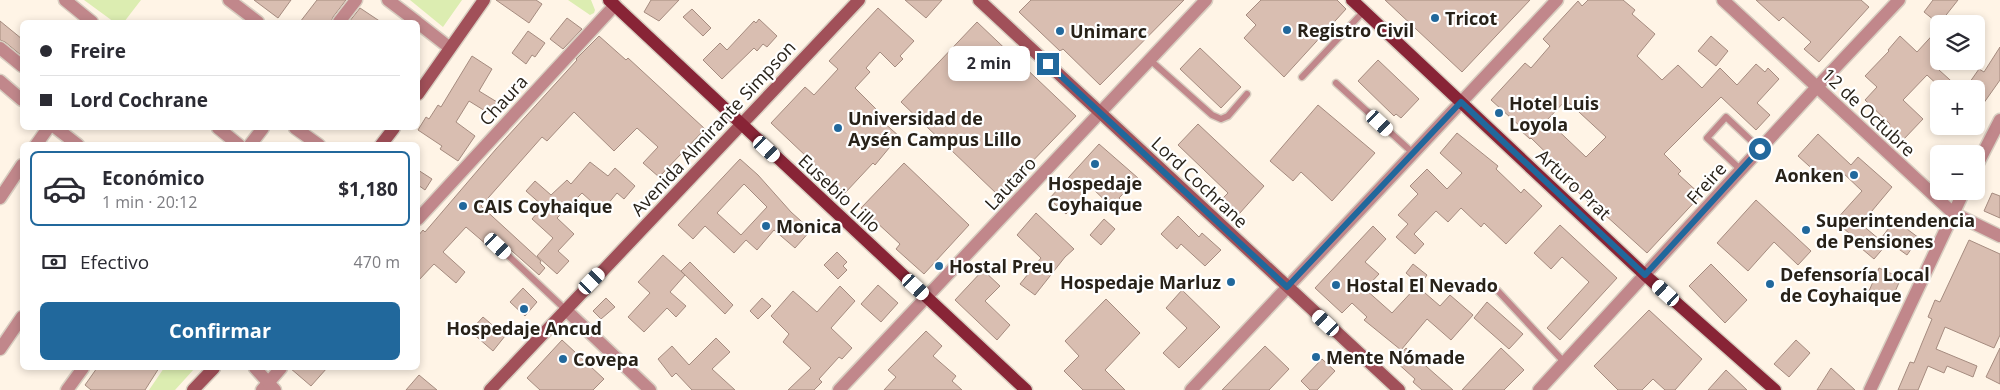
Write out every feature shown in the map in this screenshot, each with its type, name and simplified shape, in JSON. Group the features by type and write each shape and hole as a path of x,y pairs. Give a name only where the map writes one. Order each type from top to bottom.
{"main road":[{"path":"420,91 484,0"},
{"name":"Avenida Almirante Simpson","path":"490,390 859,0"},
{"name":"Lord Cochrane","path":"979,0 1399,390"},
{"name":"Arturo Prat","path":"1352,0 1645,275 1775,390"},
{"name":"Eusebio Lillo","path":"612,3 1026,390"},
{"path":"383,142 392,130"},
{"path":"193,390 212,370"}],"street":[{"path":"65,0 84,20"},
{"path":"229,0 255,20"},
{"path":"341,20 356,0"},
{"path":"388,0 413,20"},
{"name":"Lautaro","path":"839,390 1206,0"},
{"path":"1190,390 1557,0"},
{"name":"12 de Octubre","path":"1723,0 1953,213 2000,236"},
{"name":"Freire","path":"1539,390 1899,0"},
{"name":"Chaura","path":"420,217 612,3"},
{"path":"420,25 450,48"},
{"path":"0,48 20,64"},
{"path":"0,82 20,95"},
{"path":"1985,149 2000,120"},
{"path":"38,142 47,130"},
{"path":"59,130 74,142"},
{"path":"220,130 235,142"},
{"path":"252,142 261,130"},
{"path":"298,130 315,142"},
{"path":"0,198 20,168"},
{"path":"1870,390 1960,200"},
{"path":"566,310 650,390"},
{"path":"0,349 20,320"},
{"path":"67,390 82,370"},
{"path":"256,370 268,388"},
{"path":"268,370 268,388"},
{"path":"268,388 279,370"}],"lane":[{"path":"1302,77 1364,11"},
{"path":"1150,60 1212,115 1221,119 1228,116 1247,94"},
{"path":"1336,83 1413,153"},
{"path":"1741,170 1707,138 1726,117 1760,149"},
{"path":"498,246 566,310"},
{"path":"1497,290 1564,363"}],"green space":[{"path":"84,0 141,0 126,20 111,20"},
{"path":"410,0 462,0 443,27"},
{"path":"568,0 591,0 595,10 594,13 590,15"},
{"path":"163,370 193,370 175,390 149,390"}],"building":[{"path":"254,0 291,0 278,18"},
{"path":"317,0 346,0 332,20 302,20"},
{"path":"496,0 536,0 542,4 529,23"},
{"path":"651,0 679,0 659,21 644,12"},
{"path":"905,0 942,0 926,18"},
{"path":"1031,0 1184,0 1100,85 1063,49 1060,51 1019,12"},
{"name":"Registro Civil","path":"1261,0 1337,0 1346,9 1284,77 1244,38 1256,25 1246,15"},
{"path":"1385,0 1530,0 1462,72"},
{"path":"1588,0 1623,0 1635,10 1632,14 1655,34 1637,56 1662,80 1678,65 1702,88 1720,68 1737,85 1756,64 1765,72 1768,68 1779,79 1757,103 1770,115 1756,130 1721,97 1664,154 1681,171 1678,174 1701,195 1647,253 1604,214 1602,216 1565,179 1569,175 1491,100 1525,63 1531,68 1550,46 1543,39 1578,1 1582,6","holes":["1566,100 1606,137 1586,157 1547,120"]},
{"path":"1756,0 1861,0 1869,7 1819,62 1804,49 1811,42 1783,17 1779,21"},
{"path":"1933,0 1958,0 1946,15 1930,15 1930,17 1924,12"},
{"path":"360,8 378,20 351,20"},
{"name":"Universidad de Aysén Campus Lillo","path":"878,8 914,41 900,56 903,59 895,67 880,52 866,68 870,72 855,88 878,111 875,115 899,136 875,165 873,163 845,193 771,123 805,87 814,95 838,69 829,61"},
{"path":"692,9 711,28 703,36 683,17"},
{"path":"567,18 582,29 563,49 550,39"},
{"path":"759,19 777,36 767,47 763,44 757,51 754,48 722,79 703,60 720,43 727,50 754,21 756,23"},
{"path":"0,21 20,37 20,54 5,42 0,40"},
{"path":"977,22 1076,116 999,196 901,102"},
{"path":"528,31 545,43 535,57 532,55 526,64 512,53"},
{"path":"599,36 626,60 628,58 705,129 659,177 643,163 658,147 637,128 614,151 574,112 547,141 542,137 481,206 541,261 540,263 545,268 539,275 495,236 487,245 466,227 443,252 465,272 456,283 434,264 420,279 420,234 423,230 425,232 576,59"},
{"path":"1711,36 1728,51 1716,66 1698,51"},
{"path":"1900,36 1917,52 1930,38 1930,70 1939,70 1950,80 1932,80 1927,75 1903,100 1923,119 1903,140 1889,126 1890,124 1865,100 1877,87 1865,76 1889,51"},
{"path":"2000,47 2000,80 1985,101 1985,80 1971,80 1978,70 1984,72"},
{"path":"1200,48 1241,87 1221,108 1180,69"},
{"path":"472,56 492,69 479,91 497,102 490,114 469,101 456,122 475,136 458,161 440,149 442,146 418,130 420,130 426,117 429,119 438,105 441,107"},
{"path":"1378,60 1419,99 1401,118 1396,114 1394,116 1358,81"},
{"path":"1318,105 1375,153 1332,201 1301,172 1293,181 1270,161"},
{"path":"1198,124 1264,186 1239,214 1222,199 1228,193 1178,145"},
{"path":"1457,133 1498,166 1496,169 1521,193 1524,189 1542,206 1506,244 1484,223 1481,227 1461,208 1448,222 1436,211 1414,234 1424,244 1415,254 1396,237 1408,224 1398,215 1418,194 1410,186 1427,169 1447,189 1462,173 1440,153"},
{"path":"1818,134 1851,165 1858,157 1892,187 1861,224 1886,245 1874,259 1855,243 1857,240 1835,221 1862,191 1841,171 1829,184 1798,156"},
{"path":"1099,144 1138,178 1119,198 1121,200 1114,209 1091,187 1066,214 1049,199"},
{"path":"740,159 811,230 795,248 774,230 757,250 746,240 734,253 705,226 693,239 678,225","holes":["744,184 767,207 741,235 717,213"]},
{"path":"590,162 608,176 615,168 635,186 624,199 617,193 602,211 582,193 557,218 574,234 558,251 569,261 557,274 537,256 553,238 532,219 543,206 526,191 535,181 551,195 567,180 571,184"},
{"path":"904,163 969,225 924,274 896,249 900,244 861,208"},
{"path":"420,171 432,179 425,190 420,186"},
{"path":"1992,193 2000,196 2000,218 1984,211"},
{"path":"1756,200 1811,251 1798,265 1774,242 1748,271 1717,243"},
{"path":"1036,213 1074,249 1065,257 1035,295 1020,284 1041,258 1017,235"},
{"path":"1178,216 1199,237 1202,233 1221,250 1205,266 1181,244 1177,249 1161,234"},
{"path":"1104,219 1115,229 1101,245 1090,235"},
{"path":"1895,220 1919,238 1907,255 1882,237"},
{"path":"1560,225 1617,278 1560,340 1547,328 1589,282 1562,257 1551,269 1534,253"},
{"path":"1373,226 1386,239 1365,262 1379,274 1365,289 1392,313 1417,286 1440,306 1450,295 1473,315 1451,340 1427,319 1401,350 1364,320 1367,317 1352,303 1342,313 1315,288"},
{"path":"1969,240 2000,254 2000,335 1994,348 1945,327 1936,349 1977,366 1973,377 1947,366 1944,373 1928,366 1918,390 1898,390 1910,362 1914,363 1932,319 1928,317 1935,300 1940,302"},
{"path":"837,252 847,262 843,266 847,270 838,279 824,265"},
{"path":"663,255 685,275 670,292 686,306 676,317 667,308 644,332 628,317 650,293 638,282"},
{"path":"690,262 733,305 725,314 681,271"},
{"path":"1413,264 1427,275 1420,285 1406,273"},
{"path":"1711,264 1747,300 1725,323 1689,286"},
{"path":"1879,268 1901,278 1891,301 1869,291"},
{"path":"983,270 1000,286 985,301 1010,325 997,340 955,300"},
{"path":"878,285 898,303 881,322 861,304"},
{"path":"840,286 855,301 831,328 852,348 842,359 839,357 819,379 822,382 814,390 788,390 811,368 783,342 789,334 771,316 793,291 817,312"},
{"path":"523,288 537,302 525,316 510,302"},
{"path":"1182,290 1220,327 1179,368 1163,353 1187,328 1166,308"},
{"path":"606,298 615,307 601,319 593,311"},
{"path":"762,298 771,306 758,319 750,311"},
{"path":"1106,299 1140,333 1105,370 1125,390 1083,390 1064,371 1079,356 1065,341"},
{"path":"1487,302 1523,334 1509,349 1474,318"},
{"path":"1649,310 1702,359 1675,390 1665,390 1653,379 1642,390 1618,390 1594,366"},
{"path":"483,317 505,336 493,351 470,331"},
{"path":"926,331 942,346 933,356 956,376 952,381 962,390 884,390 896,377 888,370"},
{"path":"716,338 730,352 712,369 735,390 692,390 676,373 672,377 658,359 672,346 689,365"},
{"name":"Covepa","path":"562,340 604,379 593,390 540,390 527,378"},
{"path":"1796,340 1810,353 1789,377 1774,364"},
{"path":"1265,346 1289,369 1269,390 1222,390"},
{"path":"1406,348 1453,390 1422,390 1413,382 1415,379 1395,361"},
{"path":"1501,348 1524,370 1504,390 1462,390"},
{"path":"2000,348 2000,384 1986,377"},
{"path":"1322,359 1335,371 1317,390 1310,390 1301,381"},
{"path":"1831,368 1855,390 1817,390"},
{"path":"96,370 158,370 145,390 91,390 85,385"},
{"path":"292,370 325,370 311,386"},
{"path":"1726,370 1747,390 1708,390"},
{"path":"419,375 437,390 406,390"}],"place":[{"name":"Tricot","path":"1435,18"},
{"name":"Registro Civil","path":"1287,30"},
{"name":"Unimarc","path":"1060,31"},
{"name":"Hotel Luis Loyola","path":"1499,113"},
{"name":"Universidad de Aysén Campus Lillo","path":"838,128"},
{"name":"Hospedaje Coyhaique","path":"1095,164"},
{"name":"Aonken","path":"1854,175"},
{"name":"CAIS Coyhaique","path":"463,206"},
{"name":"Monica","path":"766,226"},
{"name":"Superintendencia de Pensiones","path":"1806,230"},
{"name":"Hostal Preu","path":"939,266"},
{"name":"Hospedaje Marluz","path":"1231,282"},
{"name":"Defensoría Local de Coyhaique","path":"1770,284"},
{"name":"Hostal El Nevado","path":"1336,285"},
{"name":"Hospedaje Ancud","path":"524,309"},
{"name":"Mente Nómade","path":"1316,357"},
{"name":"Covepa","path":"563,359"}],"route":[{"path":"1048,64 1287,287 1461,102 1645,275 1760,149"}]}
